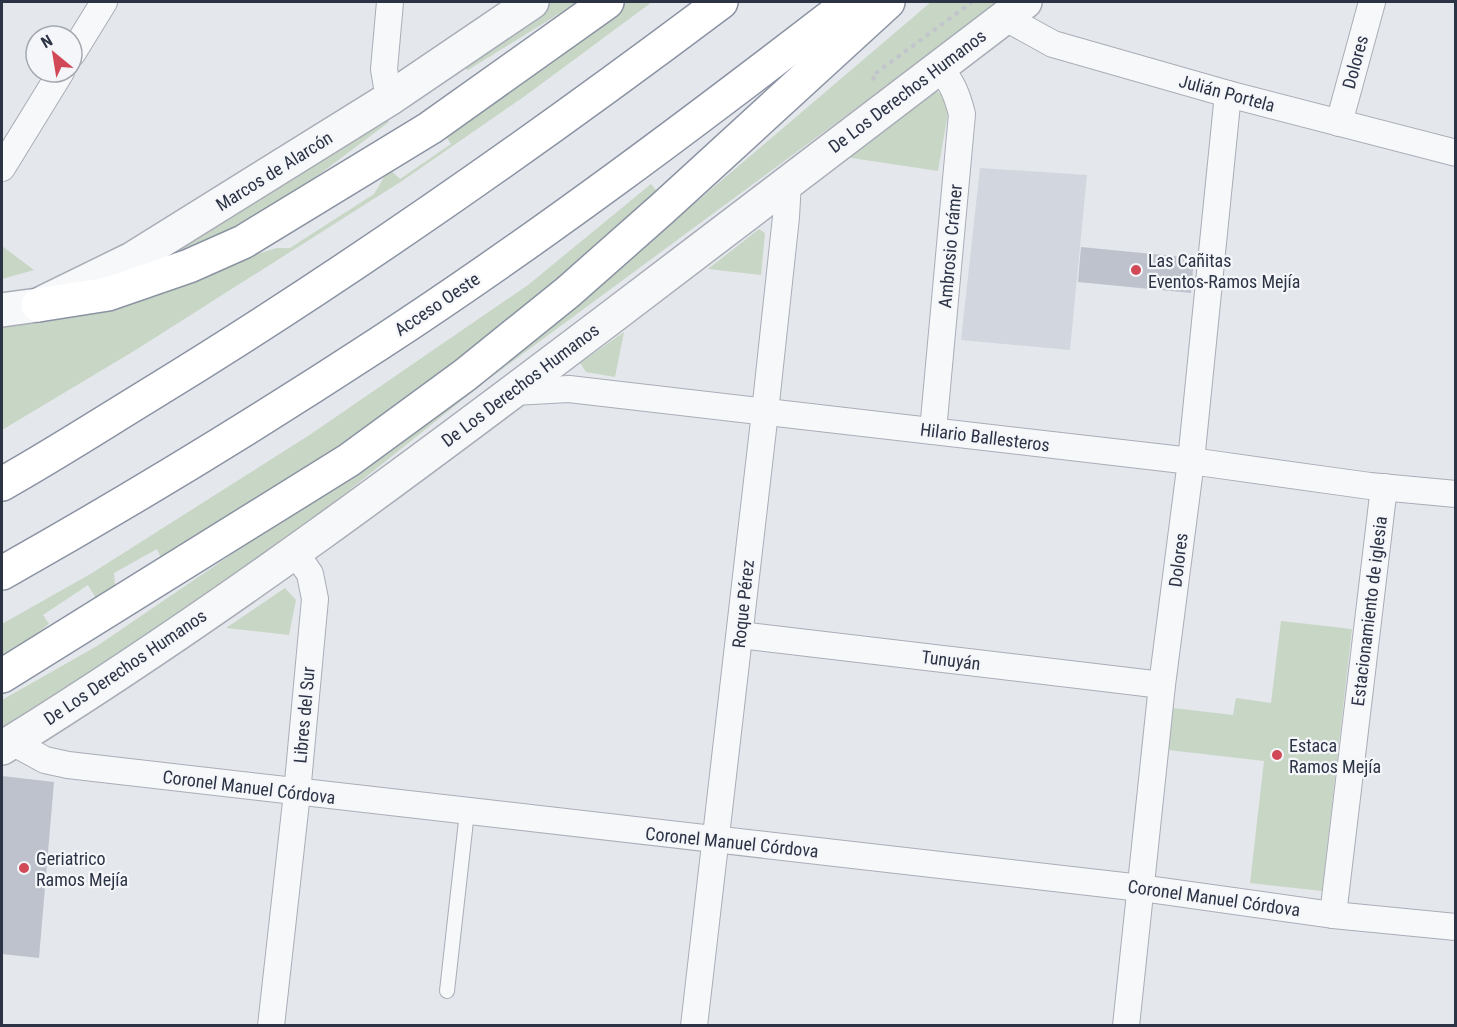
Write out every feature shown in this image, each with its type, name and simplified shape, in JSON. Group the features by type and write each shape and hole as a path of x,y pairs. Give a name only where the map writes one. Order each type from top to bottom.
{"highway":[{"path":"38,304 108,294 189,266 243,242 430,128 607,2"},
{"path":"2,484 219,352 398,235 603,90 721,2"},
{"name":"Acceso Oeste","path":"2,573 84,527 246,429 382,342 534,237 850,2"},
{"path":"2,676 349,460 465,375 602,262 888,2"}],"street":[{"path":"84,34 104,2"},
{"path":"389,99 384,69 390,2"},
{"name":"Marcos de Alarcón","path":"2,310 38,304 132,259 389,99 532,2"},
{"name":"Dolores","path":"1339,123 1372,2"},
{"name":"Julián Portela","path":"1014,9 1053,44 1228,94 1455,153"},
{"name":"De Los Derechos Humanos","path":"7,745 153,650 295,552 513,392 1014,9"},
{"name":"Ambrosio Crámer","path":"933,431 962,114 957,94 949,78 938,67"},
{"path":"2,168 54,84"},
{"name":"Dolores","path":"1126,1026 1162,685 1191,461 1228,94"},
{"name":"Roque Pérez","path":"694,1026 765,412 788,182"},
{"name":"Hilario Ballesteros","path":"513,392 569,389 1455,494"},
{"name":"Estacionamiento de iglesia","path":"1333,915 1384,487"},
{"name":"Libres del Sur","path":"271,1026 297,793 315,599 310,574 295,552"},
{"name":"Tunuyán","path":"740,635 1162,685"},
{"name":"Coronel Manuel Córdova","path":"7,745 45,760 68,765 1141,888 1333,915 1455,927"}],"lane":[{"path":"447,991 467,812"}],"path":[{"path":"872,76 972,2"}],"shaded area":[{"path":"980,168 1087,175 1070,350 961,340"}],"green space":[{"path":"551,2 578,2 468,70 463,67"},
{"path":"621,2 652,2 525,96 402,181 134,351 2,430 2,327 38,320 277,248 290,248 374,194 389,169 400,179 451,144 445,135"},
{"path":"931,2 1000,2 486,381"},
{"path":"934,89 944,97 949,107 938,171 845,157"},
{"path":"387,118 389,122 309,182 237,228 161,263 159,260 264,197"},
{"path":"651,184 664,200 400,413 161,558 157,549 114,573 116,595 100,605 88,585 43,615 49,624 32,637 29,646 2,663 2,624 92,573 311,434 528,285"},
{"path":"759,229 765,233 761,275 708,269"},
{"path":"2,246 34,270 2,279"},
{"path":"624,332 615,377 586,372 580,363"},
{"path":"486,381 307,524 115,657 2,731 2,700 97,646"},
{"path":"285,588 296,600 289,635 226,628"},
{"name":"Estaca Ramos Mejía","path":"1281,621 1352,629 1322,891 1250,883 1264,761 1168,750 1173,708 1233,715 1236,698 1271,703"}],"building":[{"name":"Las Cañitas Eventos-Ramos Mejía","path":"1081,247 1194,258 1191,293 1078,282"},
{"name":"Geriatrico Ramos Mejía","path":"2,776 54,782 39,958 2,954"}],"place":[{"name":"Las Cañitas Eventos-Ramos Mejía","path":"1136,270"},
{"name":"Estaca Ramos Mejía","path":"1277,755"},
{"name":"Geriatrico Ramos Mejía","path":"24,868"}]}
